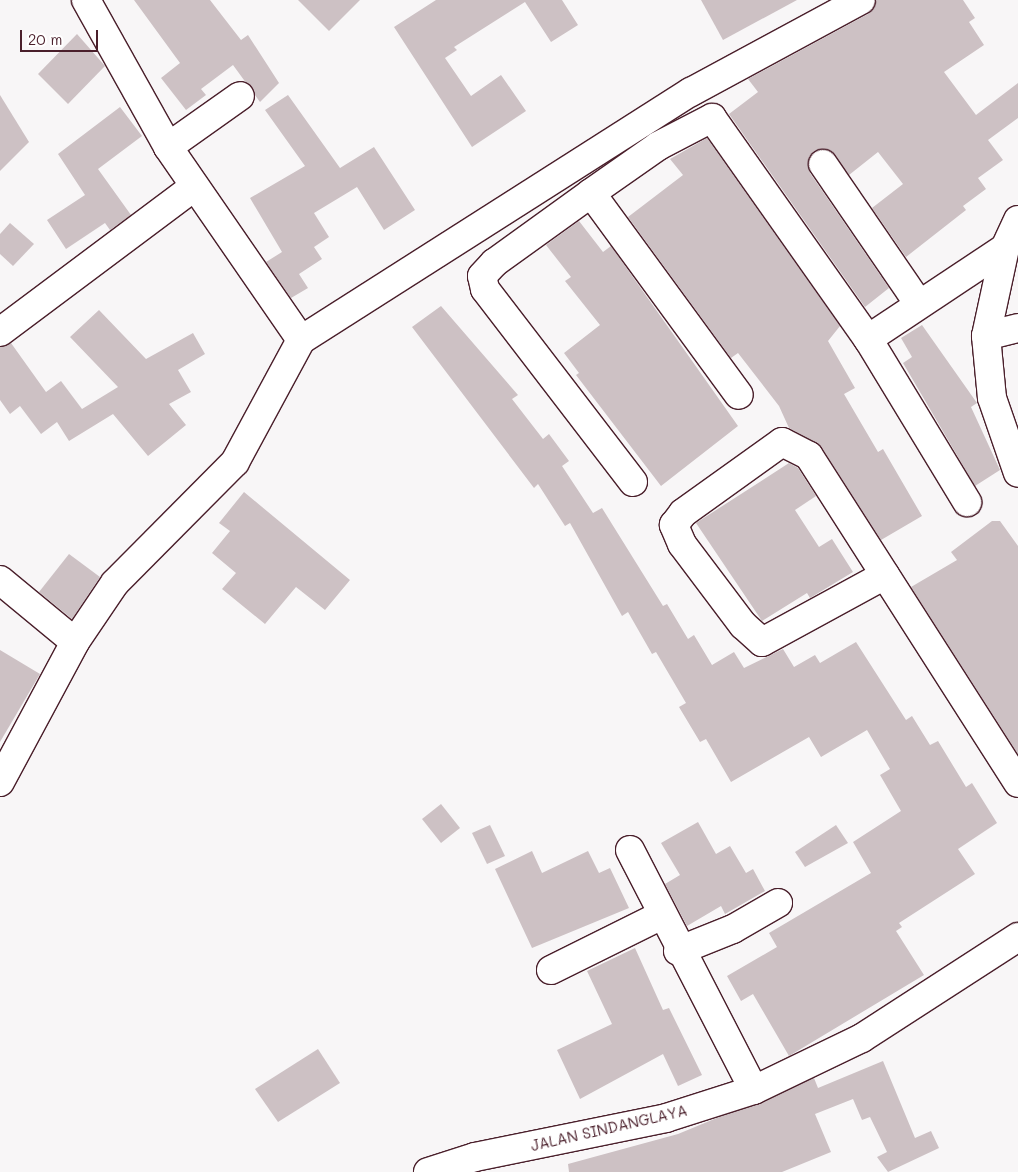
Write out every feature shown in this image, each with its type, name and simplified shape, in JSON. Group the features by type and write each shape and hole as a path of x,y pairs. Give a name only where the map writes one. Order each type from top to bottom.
{"street":[{"path":"86,0 168,148 301,340"},
{"path":"0,782 75,642 115,582 235,462 301,340 691,92 832,7 861,0"},
{"path":"691,92 712,118 868,339 967,502"},
{"path":"168,148 240,96"},
{"path":"633,482 485,289 482,276 591,193 658,146 712,118"},
{"path":"823,164 918,303"},
{"path":"0,332 194,187"},
{"path":"591,193 739,395"},
{"path":"1018,220 1005,248 986,336 992,398 1018,473"},
{"path":"868,339 918,303 1005,248"},
{"path":"986,336 1018,328"},
{"path":"885,575 762,642 743,625 682,544 674,525 683,513 782,442 809,456 1018,783"},
{"path":"0,580 75,642"},
{"path":"630,850 678,951 754,1090"},
{"path":"678,951 733,929 778,903"},
{"path":"551,970 662,915"},
{"name":"JALAN SINDANGLAYA","path":"428,1172 475,1157 666,1118 754,1090 862,1038 1018,937"}],"building":[{"path":"134,0 210,0 241,40 248,35 279,83 260,102 233,65 201,89 206,95 186,110 161,78 180,63"},
{"path":"298,0 360,0 329,31"},
{"path":"436,0 562,0 578,25 551,42 525,2 454,47 457,50 445,58 471,96 501,75 526,111 472,147 394,27"},
{"path":"701,0 797,0 723,40"},
{"path":"877,0 963,0 975,18 969,22 984,45 944,72 976,115 1018,83 1018,118 988,140 1003,160 978,178 986,189 963,206 966,210 906,257 872,208 903,184 878,152 849,175 829,150 815,151 809,157 810,173 889,288 865,307 729,114 758,92 748,79 868,14"},
{"path":"77,34 105,66 68,104 38,74"},
{"path":"0,95 29,142 0,171"},
{"path":"288,95 340,168 374,147 415,210 384,230 357,187 314,213 329,237 314,247 322,259 299,274 308,288 291,298 266,262 282,252 250,198 305,166 265,110"},
{"path":"120,107 142,136 98,169 131,215 110,230 105,223 66,249 47,220 85,195 58,154"},
{"path":"707,138 840,326 828,341 855,388 844,394 878,452 883,449 922,516 881,540 822,448 789,428 779,406 738,353 731,358 628,217 683,175 670,159"},
{"path":"579,221 603,252 611,246 738,426 661,486 576,375 579,373 564,353 600,325 565,281 571,277 546,245"},
{"path":"10,223 34,244 13,266 0,254 0,234"},
{"path":"441,306 518,395 512,399 543,439 549,434 569,461 562,466 593,513 602,508 663,606 667,604 688,639 694,635 712,665 734,652 744,668 783,649 794,667 815,655 820,663 856,642 906,720 912,716 930,745 938,741 966,787 972,783 997,823 958,849 975,874 899,923 902,927 896,931 924,975 789,1056 753,994 741,1001 727,976 777,947 769,933 871,873 853,842 901,811 880,775 890,769 867,730 821,757 809,737 731,782 706,739 700,742 679,707 686,703 656,652 652,654 628,612 622,616 570,523 565,526 538,484 534,488 412,327"},
{"path":"99,310 146,359 193,333 205,354 178,370 191,392 169,404 186,425 148,456 113,414 69,441 57,422 41,434 20,406 10,414 0,400 0,347 11,343 46,392 61,381 82,409 118,387 70,337"},
{"path":"922,325 977,403 971,407 1000,470 975,486 903,363 912,357 901,338"},
{"path":"789,463 798,468 816,496 795,510 819,547 832,539 853,572 810,598 807,593 762,621 696,523"},
{"path":"244,492 350,580 325,610 296,587 265,624 222,589 236,573 212,553 230,531 219,523"},
{"path":"992,521 1000,521 1018,546 1018,754 911,587 957,560 951,552"},
{"path":"69,554 100,577 72,619 39,592"},
{"path":"0,650 40,674 0,742"},
{"path":"441,804 460,828 441,843 422,819"},
{"path":"698,822 716,854 730,846 746,873 753,869 765,891 725,914 721,906 687,926 665,884 680,875 661,843"},
{"path":"490,825 505,856 487,864 472,833"},
{"path":"836,825 848,843 805,867 795,852"},
{"path":"532,851 542,873 588,851 599,873 610,868 629,908 532,948 495,869"},
{"path":"635,948 663,1010 669,1008 702,1075 678,1086 663,1054 580,1099 557,1050 612,1024 587,971"},
{"path":"318,1049 340,1083 278,1122 255,1089"},
{"path":"883,1061 915,1138 931,1131 939,1148 888,1172 877,1157 887,1152 870,1117 862,1120 853,1099 815,1114 831,1152 782,1172 569,1172 568,1164 678,1134 814,1078 818,1088"}]}
